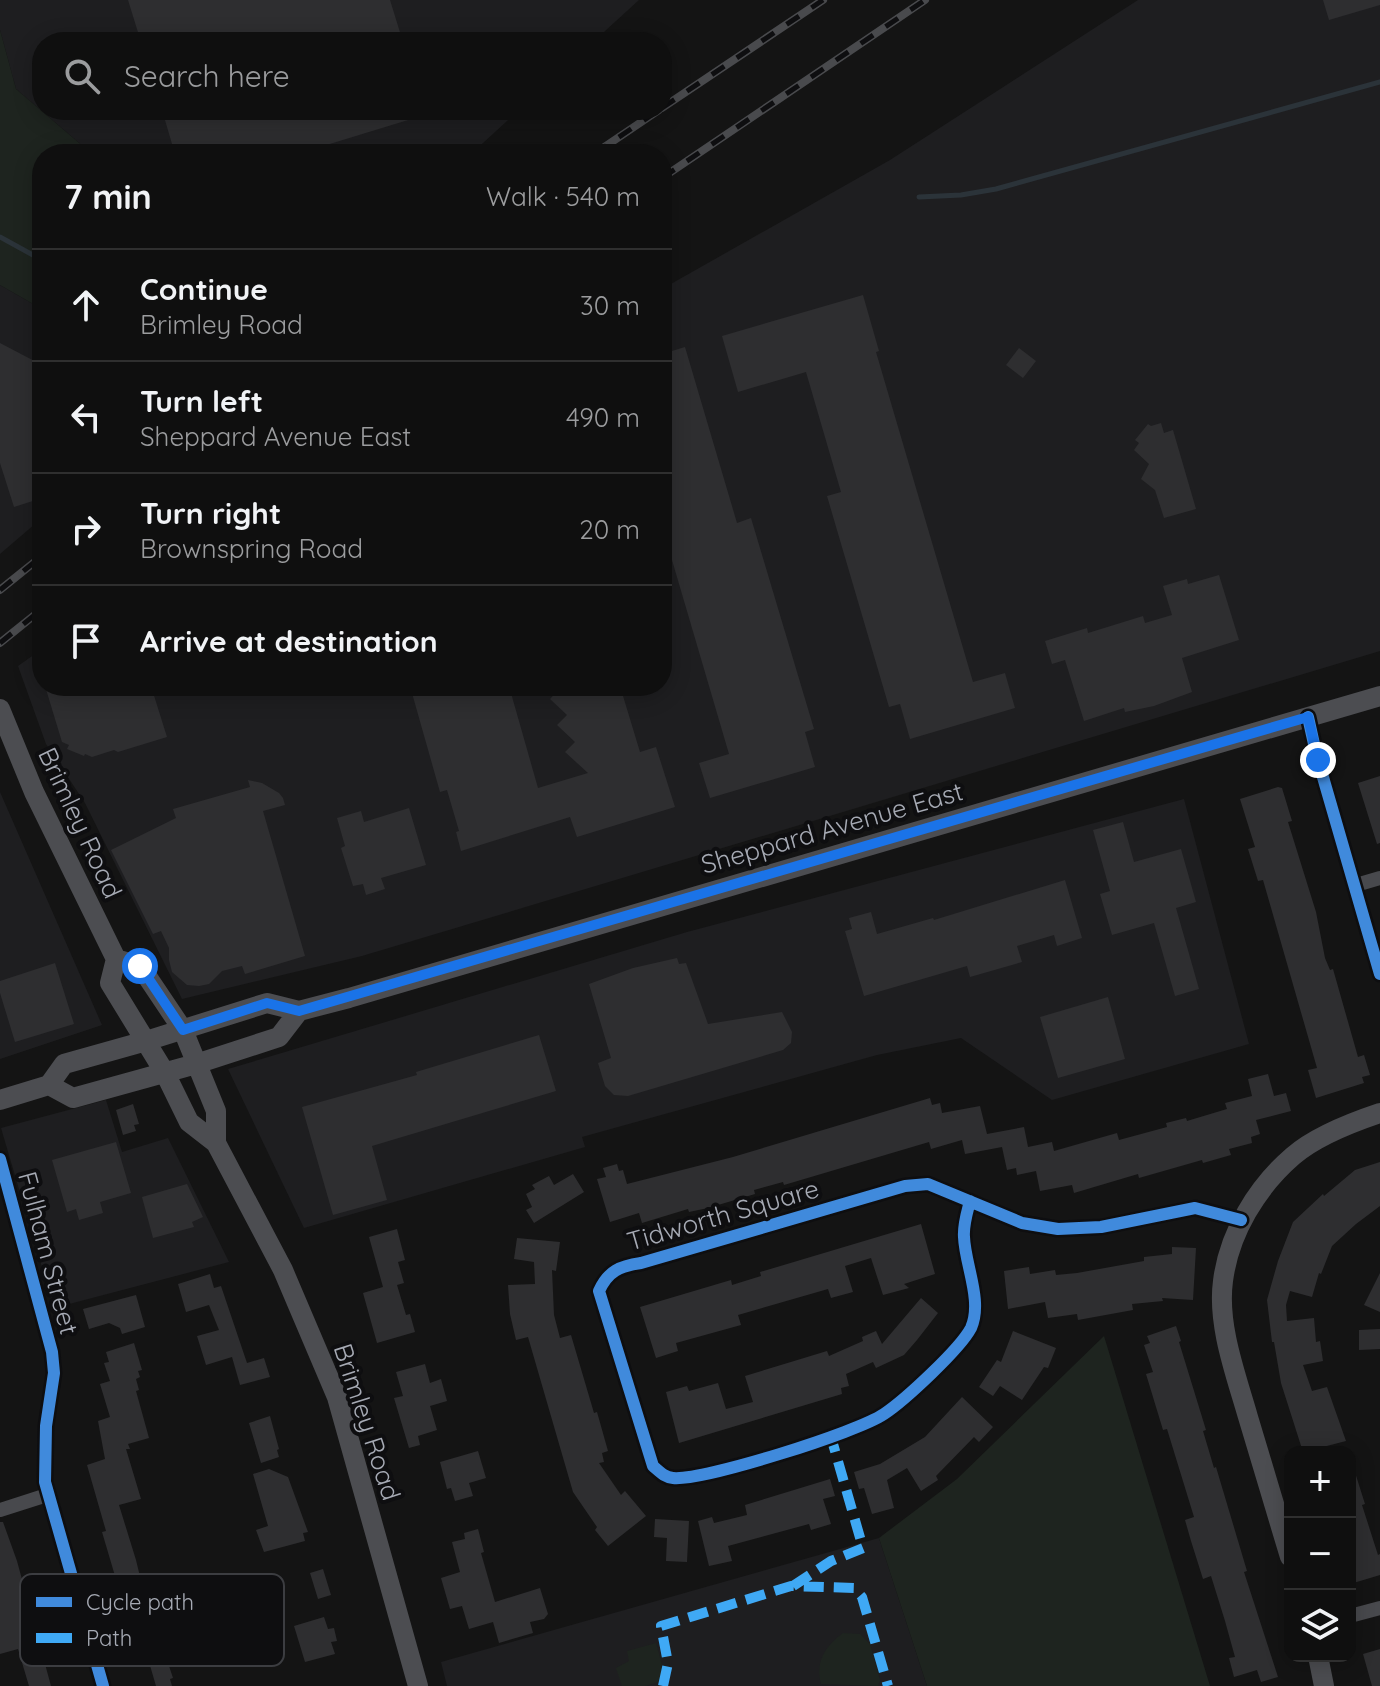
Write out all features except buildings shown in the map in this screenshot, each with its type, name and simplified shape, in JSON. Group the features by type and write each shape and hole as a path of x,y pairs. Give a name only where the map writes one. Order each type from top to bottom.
{"main road":[{"name":"Sheppard Avenue East","path":"0,1100 49,1085 64,1064 267,1003 299,1011 1380,696"},
{"name":"Brimley Road","path":"0,709 34,792 116,959 110,983 165,1073 189,1122 216,1143 283,1270 337,1397 418,1686"},
{"name":"Brimley Road","path":"116,959 140,966 183,1030 216,1111 216,1143"},
{"path":"49,1085 73,1098 196,1064 279,1037 299,1011"},
{"path":"1284,1537 1226,1342 1223,1282 1230,1250 1241,1220 1265,1185 1295,1154 1351,1123 1380,1113"},
{"path":"1319,1662 1324,1686"}],"street":[{"path":"1308,717 1380,974"},
{"path":"1356,885 1380,878"},
{"name":"Fulham Street","path":"0,1159 52,1352 54,1373 46,1426 45,1482 70,1574"},
{"name":"Tidworth Square","path":"970,1201 964,1239 974,1321 956,1347 903,1399 883,1415 845,1432 699,1476 670,1478 653,1466 599,1291 604,1279 624,1265 641,1263 905,1186 928,1184 970,1201 1022,1223 1058,1229 1101,1227 1195,1208 1241,1220"},
{"path":"0,1510 47,1495"},
{"path":"1356,1614 1380,1608"},
{"name":"Fulham Street","path":"97,1666 103,1686"}],"shaded area":[{"path":"0,0 639,0 604,32 32,32 32,103 16,89 0,30"},
{"path":"1138,0 1380,0 1380,651 362,956 182,999 85,803 46,744 18,666 32,656 32,696 672,696 672,283 890,160"},
{"path":"0,30 16,89 32,103 32,120 52,120 80,144 32,144 32,303 0,285"},
{"path":"52,120 508,120 482,144 80,144"},
{"path":"0,285 32,303 32,527 0,554"},
{"path":"0,792 102,1025 0,1059"},
{"path":"1184,799 1249,1044 1052,1100 961,1038 877,1055 582,1137 585,1147 304,1228 228,1069 687,932"},
{"path":"106,1100 122,1152 168,1138 229,1262 54,1308 1,1128"},
{"path":"1104,1336 1210,1686 927,1686 879,1538 957,1479"},
{"path":"879,1538 927,1686 447,1686 441,1662"},
{"path":"843,1633 860,1634 870,1644 880,1680 878,1686 821,1684 819,1669 823,1655"},
{"path":"656,1643 662,1665 661,1681 645,1686 622,1686 616,1668 629,1661 627,1651"}],"waterway":[{"path":"919,197 996,189 1380,82"},
{"path":"0,237 32,255"}],"railway":[{"path":"672,101 823,0"},
{"path":"672,171 925,0"},
{"path":"609,144 644,120"},
{"path":"0,590 32,564"},
{"path":"0,643 32,617"}],"marked path":[{"path":"793,1586 831,1561 863,1548 831,1437"},
{"path":"663,1686 668,1663 661,1626 791,1586 854,1588 862,1597 888,1686"}],"cycle path":[{"path":"1308,717 1380,974"},
{"path":"0,1159 52,1352 54,1373 46,1426 45,1482 71,1574"},
{"path":"970,1201 969,1206 966,1219 964,1232 975,1306 971,1328 944,1361 905,1398 869,1422 746,1464 673,1478 653,1466 599,1291 606,1279 621,1268 905,1186 928,1184 1022,1223 1058,1229 1101,1227 1195,1208 1241,1220"},
{"path":"97,1666 103,1686"}],"route":[{"path":"140,966 183,1030 267,1003 299,1011 1308,717 1318,760"}]}
